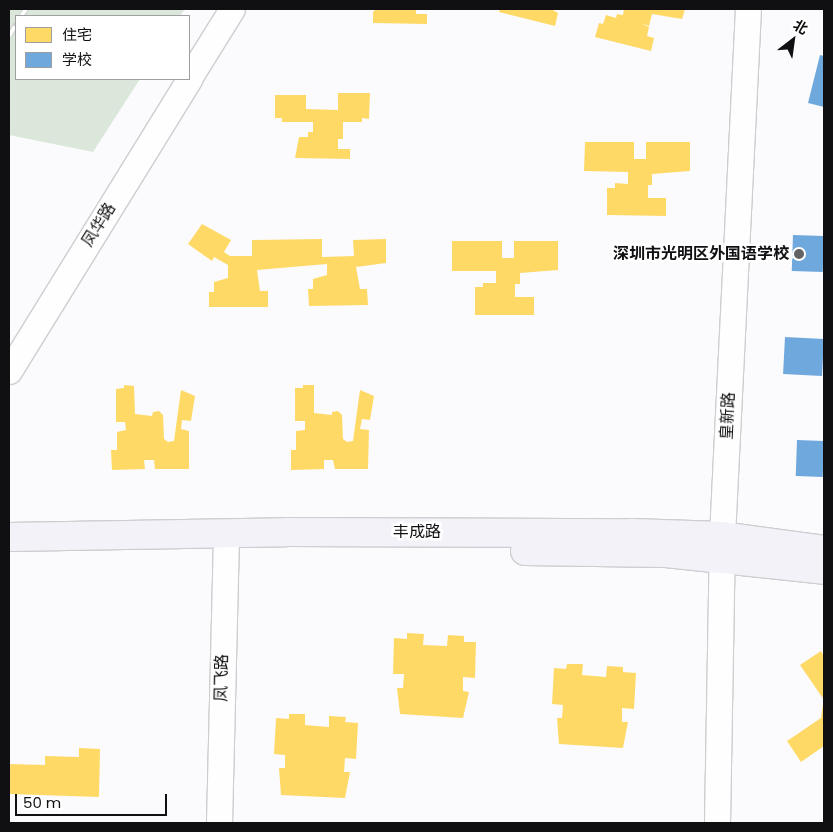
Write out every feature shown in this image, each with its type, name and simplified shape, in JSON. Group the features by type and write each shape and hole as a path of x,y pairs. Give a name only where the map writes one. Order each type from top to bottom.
{"main road":[{"name":"丰成路","path":"9,537 226,541 418,549 666,553 722,546 824,550"},
{"name":"丰成路","path":"9,552 226,541"},
{"name":"丰成路","path":"722,546 824,570"}],"street":[{"name":"凤华路","path":"190,77 232,9"},
{"name":"皇新路","path":"717,823 722,546 748,9"},
{"name":"凤华路","path":"9,371 188,80"},
{"name":"凤飞路","path":"219,823 226,541"}],"green space":[{"path":"9,9 185,9 181,15 15,15 15,80 139,80 93,152 9,135"}],"building: 住宅":[{"path":"376,9 416,9 416,14 427,14 427,24 373,23 373,12"},
{"path":"500,9 551,9 558,13 555,26 499,12"},
{"path":"624,9 685,9 682,19 652,14 649,26 640,23 649,27 647,36 654,38 651,51 595,37 599,23 603,24 606,15 616,18 617,14 623,15"},
{"path":"338,93 370,93 369,119 362,118 362,122 343,122 343,139 338,139 338,149 350,149 350,159 295,158 299,137 308,137 308,132 313,132 313,122 282,122 282,118 275,118 275,95 306,95 306,109 338,110"},
{"path":"585,142 634,142 634,159 646,159 646,142 690,142 690,171 652,174 652,185 648,185 648,198 666,198 666,216 607,215 607,188 615,188 615,183 628,184 628,172 584,171"},
{"path":"202,224 231,240 224,252 230,256 252,256 252,240 322,239 322,257 354,256 353,240 386,239 386,263 356,267 360,289 367,289 368,305 309,306 308,289 313,289 313,279 327,275 327,264 257,270 260,291 268,291 268,307 209,307 209,292 214,292 214,282 228,278 228,265 214,257 212,261 188,244"},
{"path":"452,241 502,241 502,258 514,258 514,241 558,241 558,270 520,273 520,284 515,284 515,297 534,297 534,315 475,315 475,287 483,287 483,283 496,283 496,271 452,271"},
{"path":"124,385 134,386 135,414 152,416 153,412 159,411 163,415 164,439 168,442 174,441 181,390 195,396 191,421 182,420 181,429 189,431 189,469 155,469 154,460 144,460 145,469 112,470 111,450 117,450 117,432 126,430 125,422 116,422 116,389 124,388"},
{"path":"303,385 314,385 314,413 332,415 332,412 338,411 342,415 343,439 347,442 353,441 360,390 374,396 370,420 362,419 360,429 369,430 368,469 335,469 333,460 324,460 324,469 291,470 291,450 296,450 296,431 305,430 305,421 295,421 295,388 303,388"},
{"path":"407,633 424,634 423,645 447,646 448,635 464,636 464,642 476,642 475,678 463,677 463,691 469,692 463,718 400,714 397,688 403,688 404,674 393,674 394,638 407,639"},
{"path":"821,651 824,656 824,700 800,665"},
{"path":"567,664 583,664 582,675 606,677 607,666 623,667 623,672 636,673 634,709 622,708 622,722 628,722 623,748 559,744 557,718 562,718 563,705 552,704 554,668 566,669"},
{"path":"823,704 824,746 801,762 787,741 821,718"},
{"path":"289,714 305,714 305,725 329,727 329,716 346,717 345,722 358,723 356,759 345,758 344,772 350,772 345,798 281,795 279,768 285,768 285,755 274,754 276,718 289,719"},
{"path":"79,748 100,749 99,797 9,794 9,764 45,765 45,756 79,757"}],"building: 学校":[{"path":"820,55 824,56 824,107 808,103"},
{"path":"793,235 824,236 823,272 792,271"},
{"path":"785,337 824,339 822,376 783,374"},
{"path":"797,440 824,441 823,477 796,476"}],"railway":[{"path":"22,15 26,9"},
{"path":"9,36 15,26"}],"place":[{"name":"深圳市光明区外国语学校","path":"799,254"}]}
